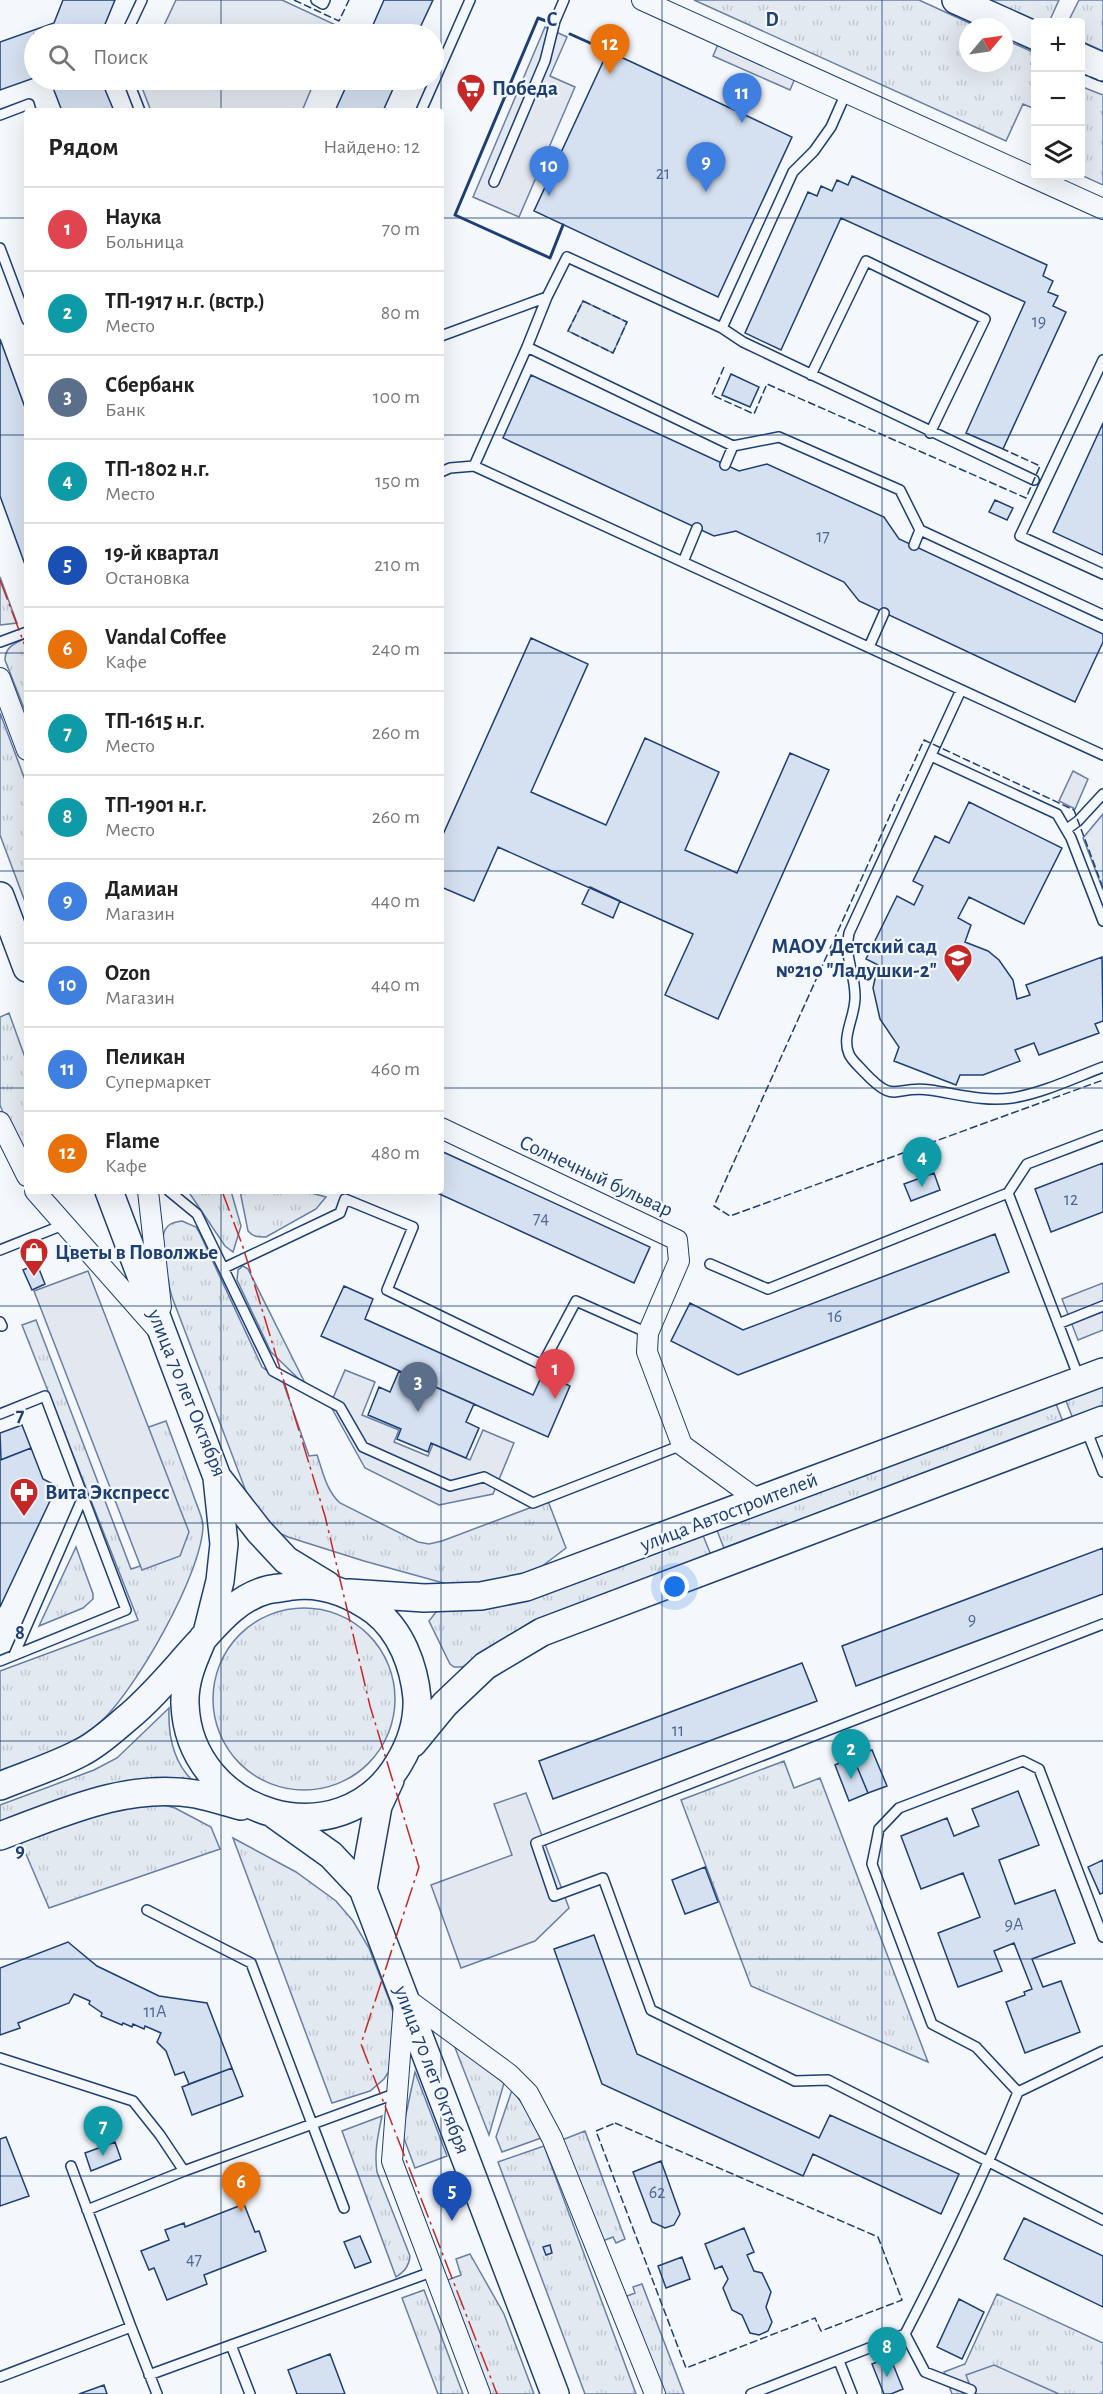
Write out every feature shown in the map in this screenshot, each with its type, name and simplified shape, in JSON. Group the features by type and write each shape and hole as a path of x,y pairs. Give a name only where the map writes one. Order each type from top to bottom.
{"main road":[{"path":"956,0 1031,34"},
{"path":"1085,59 1103,67"},
{"path":"0,896 24,961"},
{"name":"улица 70 лет Октября","path":"110,1194 217,1477 259,1531 286,1560 377,1612 401,1641 415,1675 418,1712 408,1749"},
{"name":"улица Автостроителей","path":"206,1634 230,1608 266,1590 306,1585 339,1591 424,1598 481,1596 526,1587 1091,1376"},
{"path":"363,1889 378,1806 393,1774 408,1749 445,1704 485,1666 542,1632 1094,1424"},
{"path":"217,1477 224,1544 220,1581 206,1634 189,1669 184,1704 190,1738 206,1768 230,1794 267,1812"},
{"path":"0,1786 84,1751 128,1717 159,1687 206,1634"},
{"path":"0,1836 103,1799 142,1792 194,1794 288,1818 318,1817 346,1809 372,1795 393,1774"},
{"name":"улица 70 лет Октября","path":"267,1812 331,1855 363,1889 555,2394"}],"street":[{"path":"642,0 1103,209"},
{"path":"0,678 24,742"},
{"path":"0,1122 24,1170"},
{"name":"Солнечный бульвар","path":"444,1129 677,1240 679,1261 648,1333 647,1352 682,1445"},
{"path":"37,1194 164,1336"},
{"path":"147,1194 164,1336"},
{"path":"682,1445 759,1501"},
{"path":"404,1997 399,2092 392,2162 480,2394"},
{"path":"404,1997 509,2074 528,2093 552,2138 656,2394"}],"lane":[{"path":"131,24 142,0"},
{"path":"316,0 323,4 325,0"},
{"path":"444,59 470,0"},
{"path":"494,182 545,61 555,21 564,0"},
{"path":"132,90 140,108"},
{"path":"422,108 430,90"},
{"path":"722,328 793,172 814,151 831,127 846,93"},
{"path":"0,115 29,104 30,108"},
{"path":"0,248 23,299"},
{"path":"474,466 547,297 567,257 722,328 743,342 930,433 1034,480"},
{"path":"811,375 866,261 985,319 930,433"},
{"path":"444,335 547,297"},
{"path":"527,347 733,446 779,437 900,490 920,530 1103,615"},
{"path":"1103,360 1020,536 1103,574"},
{"path":"725,465 733,446"},
{"path":"444,471 474,466 1103,755"},
{"path":"683,562 697,528"},
{"path":"914,546 920,530"},
{"path":"869,647 884,613"},
{"path":"0,642 24,633"},
{"path":"962,690 849,933 846,949 856,994 847,1042 850,1056 885,1091 930,1090 967,1098 992,1099 1011,1098 1035,1092 1103,1066"},
{"path":"931,756 1057,814 1066,829 1103,921"},
{"path":"1066,829 1078,821 1103,794"},
{"path":"710,1264 768,1289 1008,1193 1027,1164 1103,1135"},
{"path":"1008,1193 1058,1324 1091,1376"},
{"path":"173,1194 198,1214 273,1371 340,1407 363,1447 450,1486 484,1477 533,1503 682,1445"},
{"path":"224,1268 340,1213 347,1195 414,1227 387,1290 542,1365 576,1301 648,1333"},
{"path":"0,1250 63,1225"},
{"path":"1058,1324 1103,1306"},
{"path":"0,1414 45,1396 126,1610 0,1661"},
{"path":"1094,1424 1103,1472"},
{"path":"14,1655 83,1497"},
{"path":"1103,1624 536,1843 554,1896 603,1878 651,2010 795,2081 828,2080 1103,2220"},
{"path":"1018,2092 976,2048 932,2024 872,1864 879,1829 899,1808 1023,1761 1039,1769 1103,1937"},
{"path":"147,1911 251,1963 344,2208"},
{"path":"751,2394 905,2334 945,2259 1018,2092 1103,2051"},
{"path":"0,2058 133,2102 160,2135 184,2171"},
{"path":"87,2210 184,2171 399,2092"},
{"path":"71,2166 157,2394"},
{"path":"149,2375 434,2271"},
{"path":"0,2377 131,2327"},
{"path":"905,2334 925,2372 971,2390"},
{"path":"231,2345 249,2394"},
{"path":"839,2361 852,2394"}],"green space":[{"path":"176,0 282,0 334,24 165,24"},
{"path":"694,0 919,0 959,18 959,72 1013,72 1013,43 1031,51 1031,107 1023,104 1006,141"},
{"path":"986,0 1059,0 1051,18 1031,19"},
{"path":"1079,0 1103,0 1103,51 1085,43 1085,18 1070,18"},
{"path":"1085,88 1103,95 1103,185 1085,177"},
{"path":"143,90 311,90 303,108 150,108"},
{"path":"583,301 627,322 613,353 568,331"},
{"path":"0,577 17,623 0,625"},
{"path":"24,639 24,708 5,660 8,649"},
{"path":"0,713 24,777 24,899 0,835"},
{"path":"1103,814 1103,890 1083,838"},
{"path":"9,1013 24,1055 24,1151 7,1123 0,1105 0,1017"},
{"path":"190,1194 232,1194 241,1226 233,1252 225,1246"},
{"path":"241,1194 315,1194 326,1197 316,1209 266,1237 254,1236 248,1231"},
{"path":"182,1221 196,1227 200,1234 262,1367 283,1382 309,1456 317,1455 328,1487 340,1503 418,1542 429,1544 548,1501 566,1548 533,1573 469,1585 447,1584 364,1561 275,1531 255,1509 247,1494 172,1297 162,1250 164,1232 168,1226"},
{"path":"243,1266 248,1269 307,1387 271,1352 237,1280 238,1270"},
{"path":"36,1320 131,1569 177,1554 146,1428 166,1421 203,1525 200,1546 192,1572 179,1601 147,1660 113,1709 98,1724 75,1740 51,1753 0,1774 0,1671 138,1620 22,1325"},
{"path":"1103,1384 1103,1407 1073,1419 1065,1398"},
{"path":"1055,1401 1063,1422 724,1548 716,1528"},
{"path":"702,1533 711,1555 531,1622 478,1659 462,1667 454,1667 450,1664 429,1621 436,1612 443,1608"},
{"path":"76,1547 93,1599 83,1608 39,1626"},
{"path":"304,1608 339,1615 368,1635 388,1664 395,1699 388,1734 368,1763 339,1783 304,1790 269,1783 240,1763 220,1734 213,1699 220,1664 240,1635 269,1615"},
{"path":"169,1708 173,1747 181,1765 193,1781 0,1831 0,1805 94,1770 117,1758"},
{"path":"784,1761 794,1788 820,1778 928,2062 751,1986 681,1800"},
{"path":"157,1803 175,1808 211,1827 220,1849 49,1908 20,1840 105,1812"},
{"path":"233,1838 296,1872 336,1901 353,1921 369,1948 396,2022 391,2068 384,2079 370,2091 332,2103"},
{"path":"454,2045 504,2083 489,2135"},
{"path":"415,2072 447,2156 415,2168 402,2133"},
{"path":"512,2090 527,2110 541,2138 502,2152 496,2137"},
{"path":"382,2116 376,2151 377,2172 410,2256 406,2268 396,2277 342,2131"},
{"path":"585,2131 625,2239 616,2243 613,2237 600,2242 562,2140"},
{"path":"544,2146 636,2394 585,2394 498,2162"},
{"path":"470,2254 504,2314 534,2394 487,2394 445,2281 461,2275 456,2259"},
{"path":"642,2284 684,2394 658,2394 622,2298 635,2293 633,2287"},
{"path":"424,2290 463,2394 438,2394 402,2298"},
{"path":"997,2294 1103,2343 1103,2394 952,2394 944,2372 965,2364"}],"shaded area":[{"path":"545,27 567,37 550,76 575,87 519,217 473,197"},
{"path":"719,42 796,76 790,90 713,56"},
{"path":"1073,771 1088,779 1075,809 1059,801"},
{"path":"88,1271 189,1532 180,1556 142,1570 34,1291"},
{"path":"1103,1283 1103,1330 1078,1340 1062,1299"},
{"path":"345,1370 375,1382 362,1415 399,1430 394,1442 428,1456 433,1444 470,1460 483,1430 514,1443 493,1494 439,1505 365,1468 330,1405"},
{"path":"526,1793 569,1908 535,1941 461,1968 431,1885 512,1855 494,1804"},
{"path":"994,2365 1059,2394 973,2394 966,2375"}],"building":[{"path":"63,0 115,0 105,24 51,24 54,23"},
{"path":"384,0 433,0 422,24 373,24"},
{"path":"24,34 24,82 0,90 0,42"},
{"path":"608,51 792,137 718,297 534,211"},
{"path":"54,90 105,90 113,108 61,108"},
{"path":"344,90 392,90 384,108 336,108"},
{"path":"852,176 1047,265 1043,276 1053,281 1048,292 1058,296 1053,306 1066,312 1003,449 966,433 1025,302 841,218 781,350 745,333 808,192 817,196 821,186 832,191 837,180 848,185"},
{"path":"0,339 24,405 24,562 0,496"},
{"path":"731,374 759,387 750,407 722,395"},
{"path":"531,375 739,471 767,464 884,517 899,539 1103,634 1103,642 1075,702 859,601 844,582 736,531 714,536 503,438"},
{"path":"1103,423 1103,555 1053,532"},
{"path":"995,500 1013,508 1007,520 989,512"},
{"path":"531,638 588,664 531,792 606,825 645,738 719,772 685,850 737,873 790,753 829,770 718,1019 665,995 693,934 498,847 474,901 444,888 444,832"},
{"path":"969,802 1062,848 1024,924 969,897 958,918 971,925 965,942 988,951 999,960 1013,980 1017,999 1030,995 1026,985 1102,957 1103,1021 1095,1024 1099,1033 1039,1055 1034,1043 1015,1050 1020,1061 983,1075 960,1075 956,1085 894,1061 899,1047 880,1019 873,988 878,965 866,959 897,896 914,905 923,886 913,881 935,836 949,843"},
{"path":"590,887 620,901 613,918 582,904"},
{"path":"444,1152 650,1247 634,1283 440,1194 444,1194"},
{"path":"1103,1163 1103,1212 1051,1232 1035,1189"},
{"path":"934,1173 940,1190 911,1201 904,1184"},
{"path":"995,1234 1009,1272 738,1375 671,1341 690,1303 743,1330"},
{"name":"Цветы в Поволжье","path":"37,1264 45,1284 32,1290 23,1270"},
{"path":"344,1286 373,1299 365,1319 533,1395 543,1373 570,1386 548,1437 321,1336"},
{"path":"399,1371 474,1404 466,1422 479,1428 466,1458 431,1443 428,1452 397,1439 401,1429 368,1415 379,1387 390,1392"},
{"path":"22,1425 31,1448 1,1460 0,1433"},
{"path":"31,1448 43,1479 57,1486 0,1607 0,1460"},
{"path":"1103,1548 1103,1594 856,1686 842,1646"},
{"path":"802,1663 817,1701 553,1799 539,1761"},
{"path":"872,1750 887,1786 868,1793 853,1757"},
{"path":"853,1757 868,1793 849,1801 835,1765"},
{"path":"1018,1791 1039,1845 999,1860 1015,1904 1055,1890 1075,1943 1032,1959 1043,1987 1061,1981 1080,2032 1025,2053 1006,2002 1025,1995 1024,1992 1032,1989 1014,1943 994,1951 1002,1971 958,1987 938,1933 980,1917 963,1873 921,1889 901,1836 947,1818 954,1836 979,1826 972,1809"},
{"path":"1103,1860 1103,1893 1100,1894 1088,1867"},
{"path":"705,1867 718,1902 685,1914 672,1880"},
{"path":"594,1935 637,2054 819,2138 830,2115 959,2174 941,2214 813,2154 803,2176 602,2084 554,1949"},
{"path":"68,1942 97,1966 159,1996 207,2003 232,2068 189,2084 184,2072 175,2075 166,2051 157,2042 161,2033 145,2026 144,2029 133,2024 132,2027 123,2023 122,2025 101,2016 102,2013 89,2004 90,2001 74,1994 69,2003 18,2023 20,2028 0,2035 0,1968"},
{"path":"232,2068 243,2096 192,2115 182,2087"},
{"path":"6,2137 29,2196 0,2206 0,2139"},
{"path":"115,2142 121,2159 91,2171 85,2153"},
{"path":"661,2161 680,2214 674,2225 665,2228 652,2222 633,2172"},
{"path":"244,2204 255,2232 259,2231 266,2251 204,2275 207,2284 167,2300 154,2268 149,2270 141,2251 169,2240 165,2230 184,2223 185,2227"},
{"path":"1024,2218 1103,2256 1103,2307 1004,2259"},
{"path":"744,2228 754,2252 747,2255 754,2271 762,2273 771,2292 766,2307 772,2322 768,2331 759,2335 750,2333 742,2315 732,2310 723,2288 728,2279 722,2266 715,2269 705,2244"},
{"path":"360,2236 371,2262 355,2268 344,2242"},
{"path":"550,2245 552,2253 546,2255 543,2247"},
{"path":"682,2257 690,2279 666,2288 658,2266"},
{"path":"959,2299 984,2312 962,2359 937,2347"},
{"path":"330,2354 345,2394 297,2394 288,2370"},
{"path":"890,2357 903,2389 884,2394 872,2364"},
{"path":"104,2385 107,2394 79,2394"}],"fence":[{"path":"294,0 339,21 349,0"},
{"path":"1085,75 1103,82"},
{"path":"583,301 627,322 613,353 568,331 583,301"},
{"path":"724,367 712,395 754,414 767,384 1026,498 1040,466 1003,449"},
{"path":"1103,888 1074,810 924,740 714,1206 730,1216 1103,1080"},
{"path":"615,2123 878,2237 902,2300 821,2331 815,2318 686,2368 596,2131 615,2123"}],"wall":[{"path":"546,21 538,18 455,215 550,258 563,225"},
{"path":"570,34 608,51"}],"power":[{"path":"0,580 24,643"},
{"path":"223,1194 243,1247 325,1516 370,1706 419,1867 361,2044 497,2394"}],"place":[{"name":"Flame","path":"610,74"},
{"name":"Победа","path":"471,114"},
{"name":"Пеликан","path":"742,123"},
{"name":"Дамиан","path":"706,192"},
{"name":"Ozon","path":"549,196"},
{"name":"МАОУ Детский сад №210 \"Ладушки-2\"","path":"958,984"},
{"name":"ТП-1802 н.г.","path":"922,1187"},
{"name":"Цветы в Поволжье","path":"34,1278"},
{"name":"Наука","path":"555,1399"},
{"name":"Сбербанк","path":"418,1412"},
{"name":"Вита Экспресс","path":"24,1518"},
{"name":"ТП-1917 н.г. (встр.)","path":"851,1779"},
{"name":"ТП-1615 н.г.","path":"103,2156"},
{"name":"Vandal Coffee","path":"241,2212"},
{"name":"19-й квартал","path":"452,2221"},
{"name":"ТП-1901 н.г.","path":"887,2377"}]}
